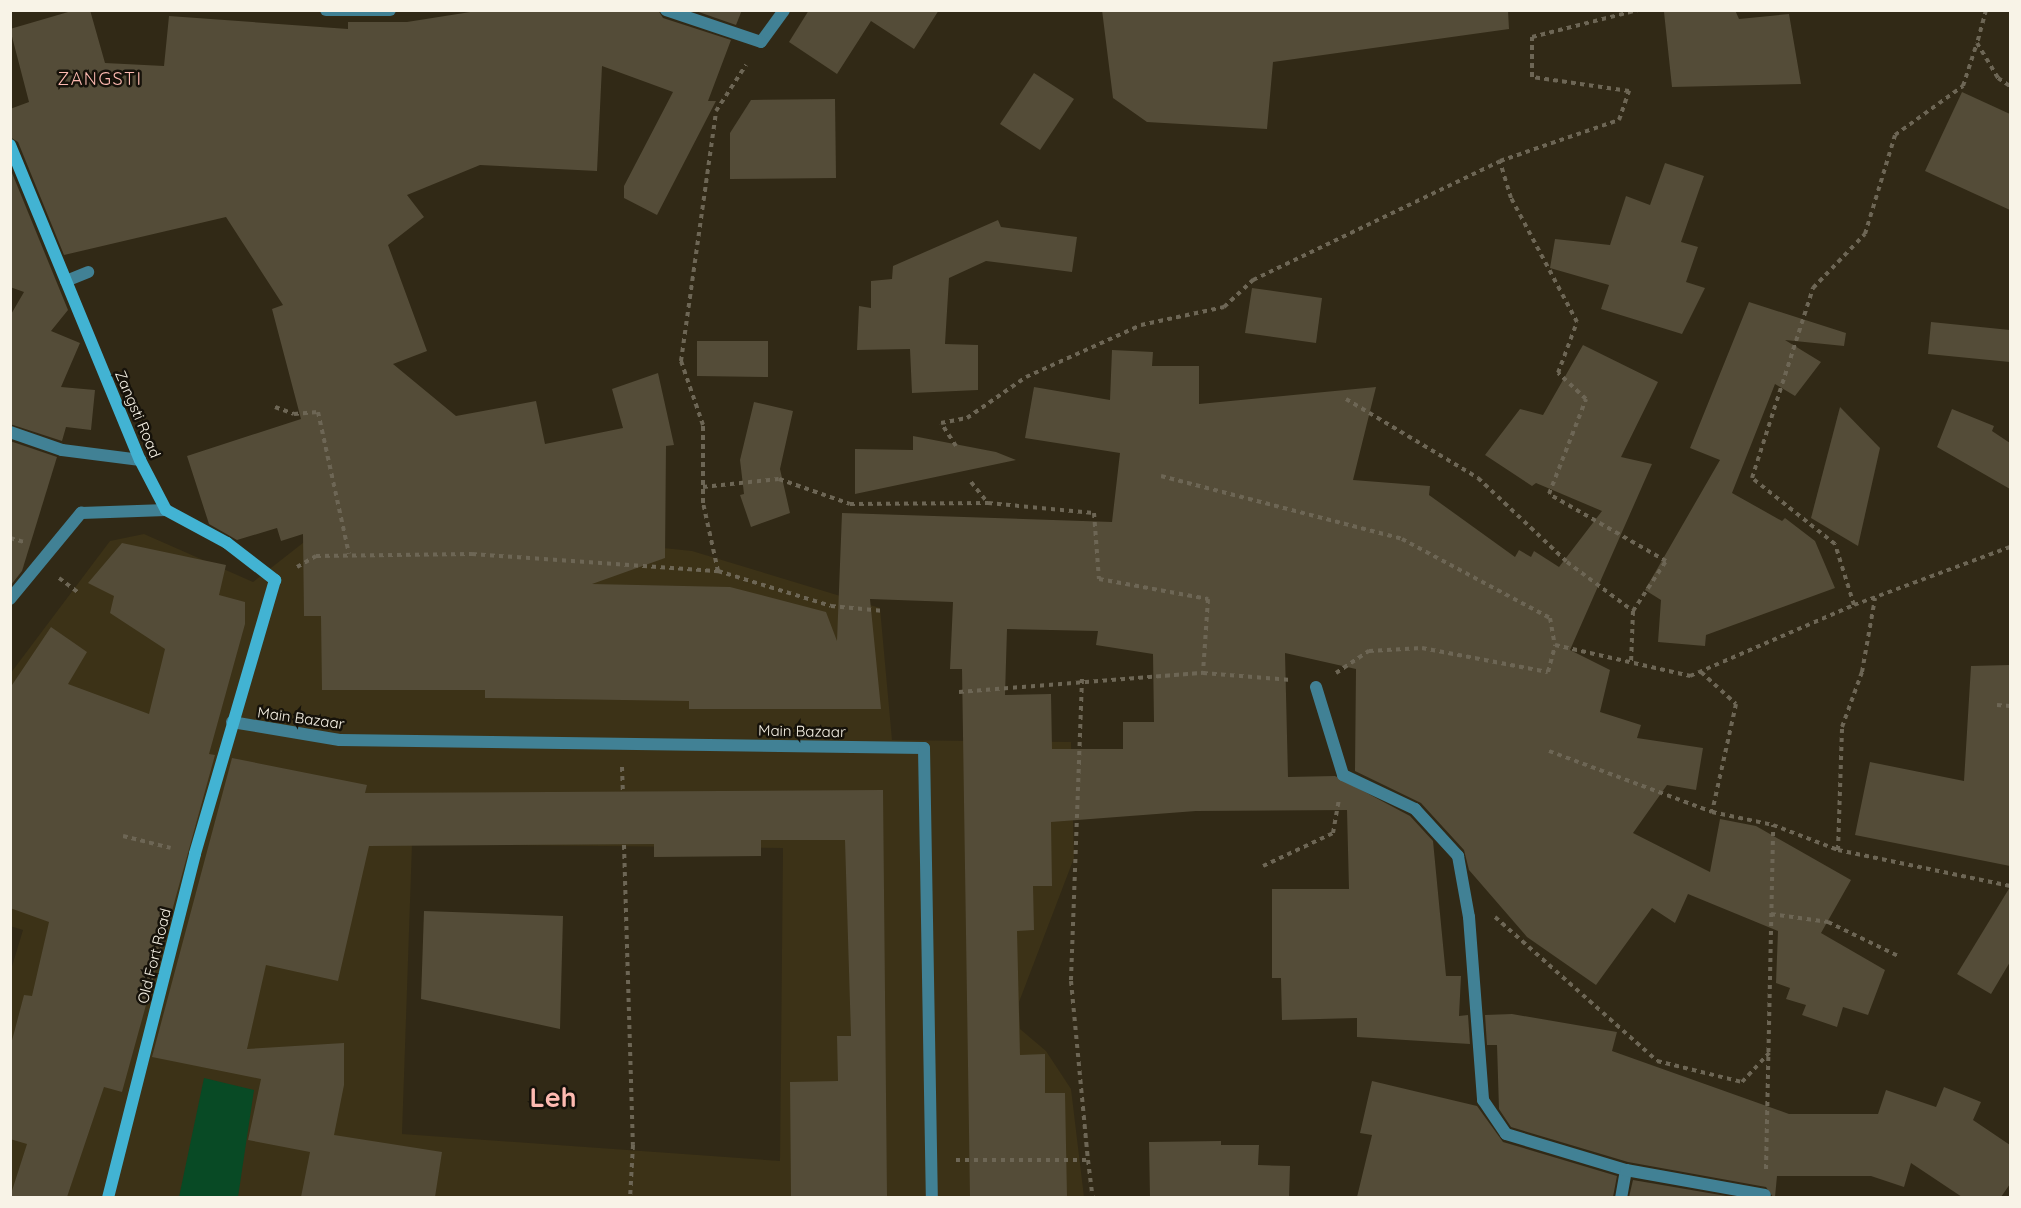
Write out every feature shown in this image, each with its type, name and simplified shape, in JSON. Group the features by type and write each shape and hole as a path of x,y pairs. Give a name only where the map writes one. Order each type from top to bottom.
{"main road":[{"name":"Zangsti Road","path":"10,145 140,460 166,510"},
{"path":"166,510 227,543 275,580"},
{"name":"Old Fort Road","path":"108,1197 195,854 275,580"}],"street":[{"path":"326,10 390,10"},
{"path":"666,10 761,42 784,10"},
{"path":"66,281 88,272"},
{"path":"10,432 62,450 140,460"},
{"path":"10,599 81,513 166,510"},
{"path":"1317,687 1343,775 1415,809 1458,856 1469,917 1483,1100 1506,1134 1626,1170 1765,1195"},
{"name":"Main Bazaar","path":"232,723 340,740 924,748 932,1197"},
{"path":"1621,1197 1626,1170"}],"path":[{"path":"956,446 941,423 967,418 1026,377 1141,325 1224,307 1253,280 1500,160 1619,120 1629,91 1532,77 1532,37 1638,10"},
{"path":"1854,605 1835,544 1752,478 1814,288 1865,234 1895,135 1963,86 1986,10"},
{"path":"718,571 703,487 703,425 681,362 716,111 761,42"},
{"path":"1977,43 1998,78 2010,86"},
{"path":"1500,160 1511,198 1577,322 1558,374 1586,399 1549,494 1666,561 1633,611 1631,663"},
{"path":"1346,399 1478,478 1567,562 1633,611"},
{"path":"275,408 294,414 318,412 349,554"},
{"path":"959,692 1082,679 1203,673 1317,687 1369,651 1422,648 1548,672 1555,645 1550,618 1402,539 1161,476"},
{"path":"703,487 779,479 850,504 988,503 1094,513 1099,579 1208,599 1203,673"},
{"path":"971,482 988,503"},
{"path":"1555,645 1690,676 1854,605 2010,547"},
{"path":"275,580 316,556 472,554 718,571 831,606 884,611"},
{"path":"1838,850 1842,727 1862,672 1875,598"},
{"path":"1700,672 1737,704 1712,812"},
{"path":"1082,679 1071,981 1093,1197"},
{"path":"1997,705 2010,706"},
{"path":"1549,751 1712,812 1773,825 1838,850 2010,886"},
{"path":"1263,866 1333,833 1343,775"},
{"path":"1765,1195 1773,825"},
{"path":"123,836 195,854"},
{"path":"624,845 633,1145 630,1197"},
{"path":"1491,913 1657,1061 1742,1082 1769,1053"},
{"path":"1771,914 1828,922 1898,956"},
{"path":"932,1160 1088,1160"}],"shaded area":[{"path":"509,532 692,551 880,608 892,740 1071,742 1074,858 1019,1002 1020,1029 1046,1051 1071,1089 1084,1197 11,1197 10,973 23,930 10,926 10,674 110,541 144,534 253,582 308,539","holes":["412,844 783,848 780,1161 402,1134"]}],"green space":[{"path":"204,1078 254,1090 238,1197 179,1197"}],"building":[{"path":"75,10 90,10 105,63 164,66 169,16 348,29 348,22 407,22 483,10 658,10 663,18 731,40 708,101 716,101 657,215 624,198 624,186 673,92 602,66 597,171 480,165 407,195 424,217 388,245 427,351 393,364 456,416 536,401 545,444 623,428 612,389 658,373 674,445 666,446 665,558 592,584 730,587 826,612 837,641 842,513 1112,522 1120,453 1025,438 1034,387 1110,400 1112,350 1153,352 1152,366 1199,366 1199,404 1376,387 1353,480 1430,486 1429,495 1515,557 1519,550 1531,557 1534,551 1559,567 1602,511 1536,483 1532,486 1485,455 1520,409 1543,415 1583,345 1658,382 1621,457 1652,464 1570,650 1610,670 1600,712 1641,725 1637,738 1703,748 1696,790 1667,785 1633,833 1710,872 1720,819 1756,826 1851,880 1821,933 1885,970 1868,1015 1843,1007 1837,1027 1802,1015 1806,1005 1786,999 1790,988 1776,983 1778,931 1688,894 1675,923 1652,908 1596,985 1527,937 1469,870 1464,850 1421,803 1355,771 1356,669 1285,653 1288,777 1335,776 1410,816 1433,841 1446,976 1461,976 1459,1016 1468,1015 1470,1044 1357,1037 1357,1018 1282,1020 1281,978 1272,978 1272,889 1349,889 1347,810 1196,811 1051,822 1052,886 1033,886 1034,930 1017,931 1020,1055 1045,1054 1045,1093 1065,1093 1067,1197 970,1197 962,669 950,669 953,602 870,599 881,709 689,709 689,701 485,698 485,690 322,690 321,616 304,616 303,534 281,541 277,528 237,540 209,524 187,456 301,419 272,309 283,305 226,217 64,255 18,142 10,137 10,109 29,102 10,29","holes":["1007,629 1098,631 1096,645 1153,654 1154,722 1123,722 1123,749 1052,749 1051,694 1005,695"]},
{"path":"693,10 742,10 736,25"},
{"path":"809,10 939,10 914,49 871,21 837,74 789,42"},
{"path":"1102,10 1508,10 1509,29 1273,62 1267,129 1147,122 1113,98"},
{"path":"1735,10 1739,19 1789,14 1801,84 1672,87 1664,12"},
{"path":"1034,73 1074,99 1040,150 1000,124"},
{"path":"1962,92 2010,114 2010,210 1925,171"},
{"path":"835,99 836,178 730,179 730,133 751,100"},
{"path":"1665,163 1704,176 1681,242 1698,247 1686,282 1705,288 1682,334 1601,309 1609,285 1550,268 1555,239 1610,245 1626,196 1650,205"},
{"path":"10,168 68,310 51,331 80,343 61,387 95,390 91,430 66,427 62,441 10,424 10,316 24,292 10,287"},
{"path":"998,220 1001,227 1077,237 1072,272 986,261 949,278 945,344 978,345 978,390 912,393 910,349 857,350 859,306 871,308 871,281 892,279 893,266"},
{"path":"1252,288 1322,298 1316,343 1245,333"},
{"path":"1749,302 1846,333 1844,346 1785,340 1821,362 1795,396 1775,384 1732,493 1782,521 1785,518 1815,541 1835,588 1706,635 1705,646 1658,642 1661,600 1645,590 1720,460 1690,448"},
{"path":"1931,322 2010,330 2010,362 1928,354"},
{"path":"697,341 768,341 768,377 697,376"},
{"path":"754,402 793,411 780,469 790,513 751,527 740,495 744,494 740,460"},
{"path":"1840,407 1880,448 1858,546 1811,518"},
{"path":"1952,409 1994,426 1992,431 2010,443 2010,489 1937,447"},
{"path":"913,436 996,452 1016,460 855,494 855,449 913,450"},
{"path":"10,441 57,457 22,571 11,585"},
{"path":"122,543 226,565 219,595 245,602 245,624 209,754 215,755 122,1092 104,1087 67,1197 10,1197 27,1144 10,1139 10,1048 24,995 32,996 49,922 10,908 10,688 51,627 87,652 68,684 149,714 165,649 110,613 114,596 88,583"},
{"path":"2010,665 2010,866 1855,835 1870,762 1964,781 1971,666"},
{"path":"232,758 367,785 365,793 883,790 887,1197 791,1197 790,1082 838,1081 837,1036 851,1036 845,840 761,840 761,856 654,857 654,844 369,846 338,981 266,965 247,1049 344,1043 344,1085 334,1135 442,1152 435,1197 301,1197 310,1152 248,1140 261,1079 152,1057"},
{"path":"2010,887 2010,962 1991,994 1957,974"},
{"path":"424,911 563,916 560,1029 421,999"},
{"path":"1512,1014 1617,1032 1612,1051 1789,1114 1878,1114 1886,1090 1936,1107 1944,1087 1981,1102 1973,1120 2010,1145 2010,1184 2001,1197 1962,1197 1911,1163 1904,1187 1871,1176 1777,1176 1775,1197 1773,1197 1766,1187 1628,1162 1511,1127 1499,1109 1497,1045 1487,1045 1485,1015"},
{"path":"1372,1081 1477,1106 1503,1142 1617,1176 1613,1197 1357,1197 1372,1135 1360,1133"},
{"path":"1221,1141 1221,1145 1259,1145 1258,1165 1290,1166 1289,1197 1150,1197 1149,1142"},
{"path":"1633,1180 1732,1197 1629,1197"}],"district":[{"name":"ZANGSTI","path":"100,79"},
{"name":"Leh","path":"553,1098"}]}
